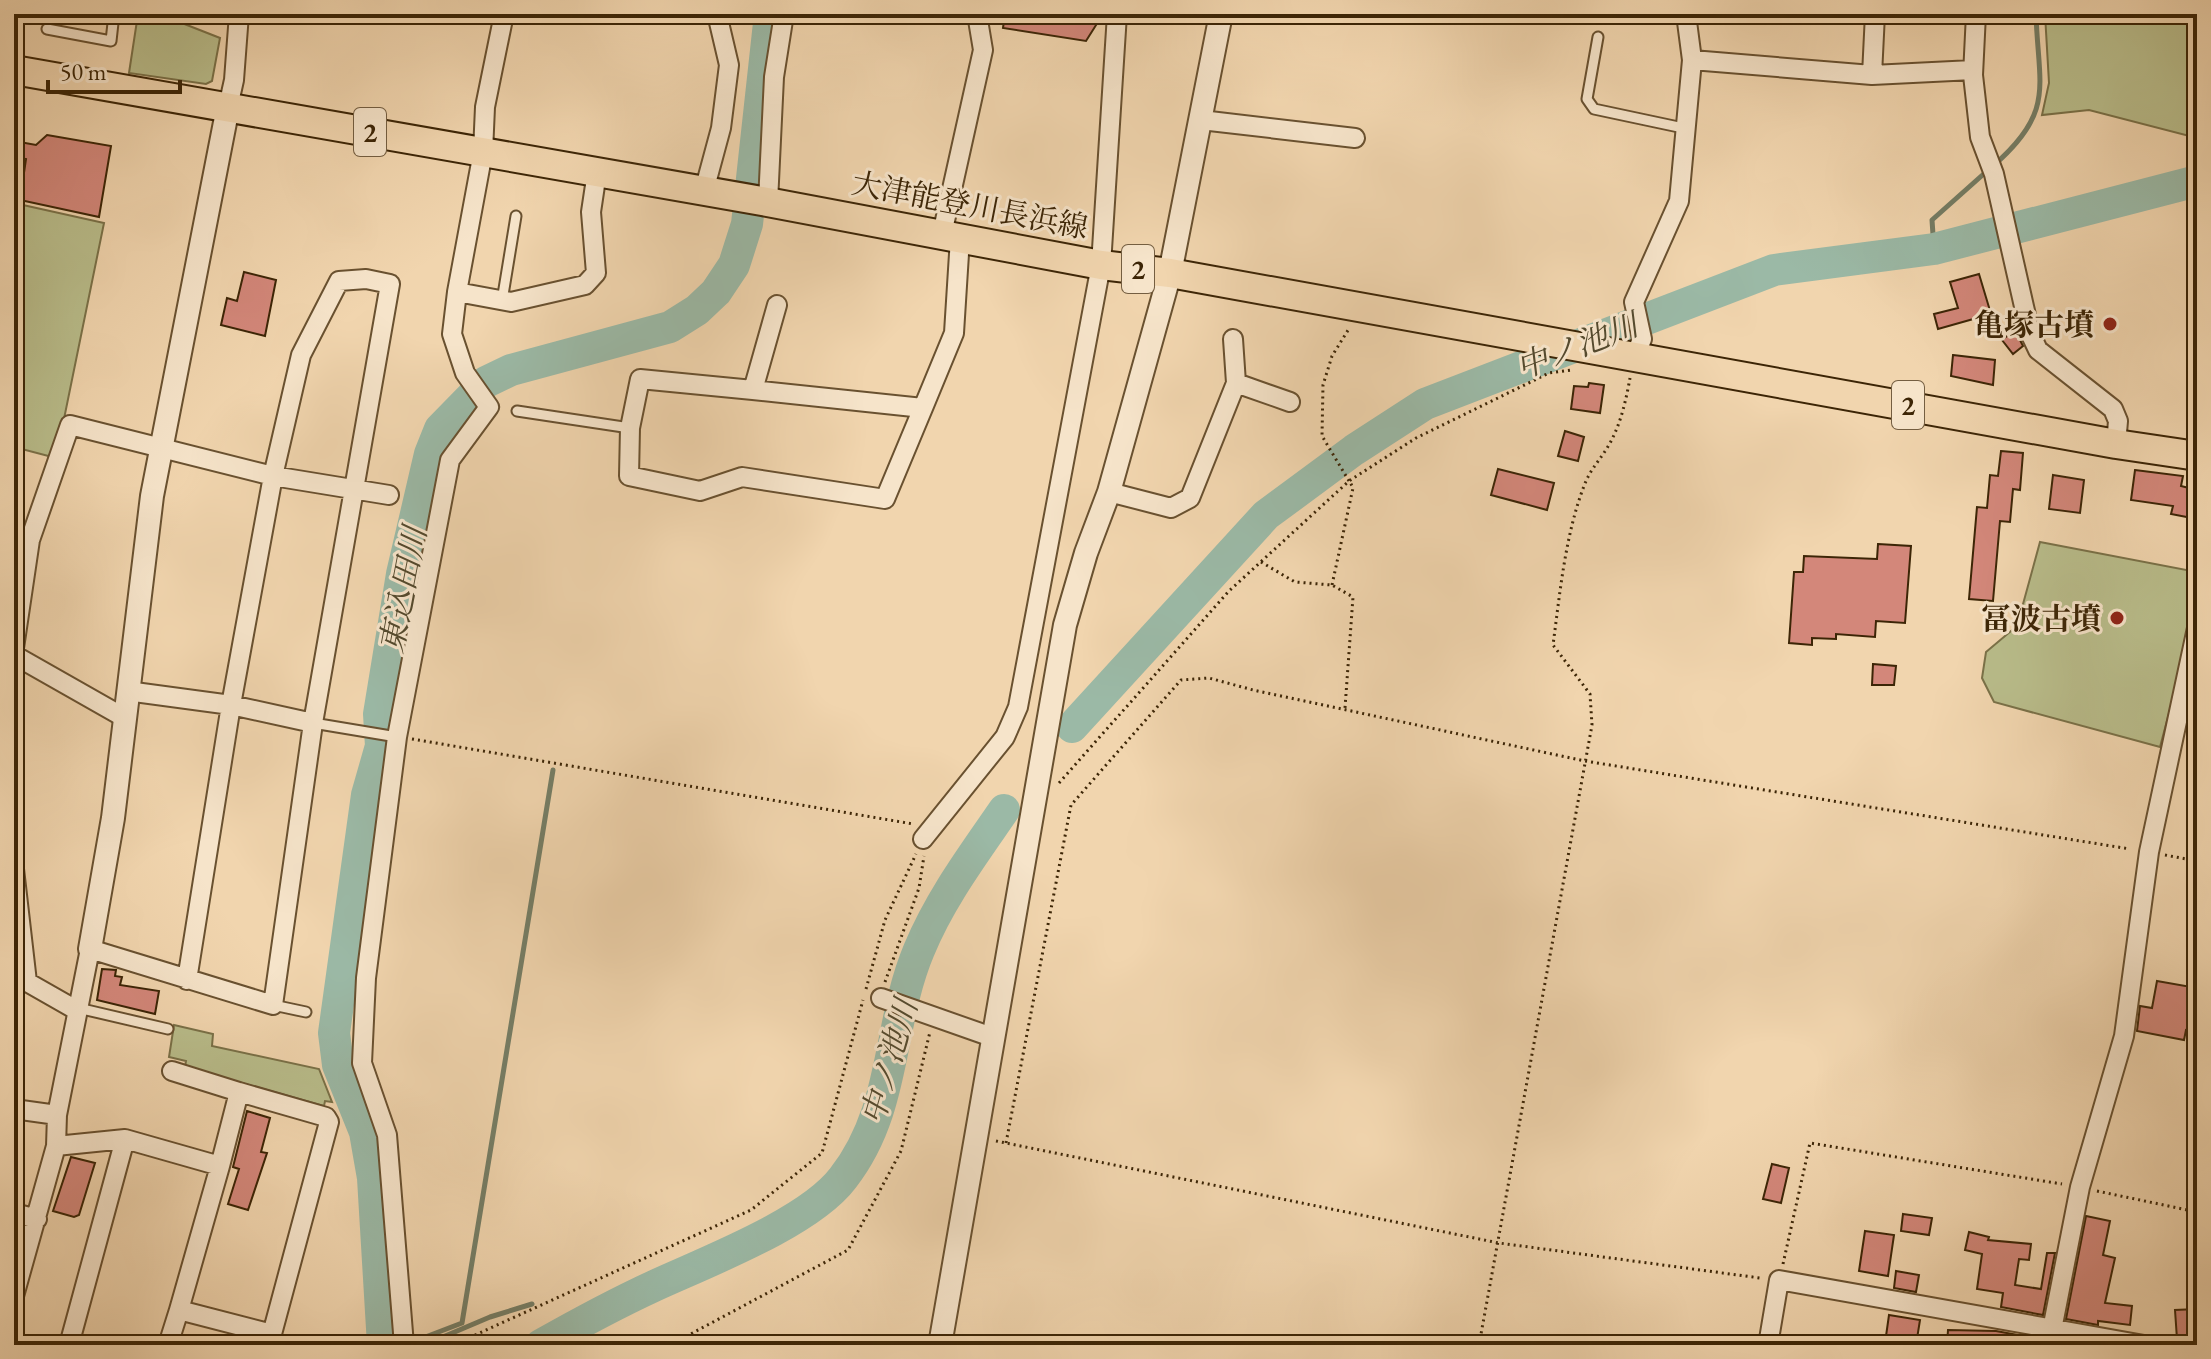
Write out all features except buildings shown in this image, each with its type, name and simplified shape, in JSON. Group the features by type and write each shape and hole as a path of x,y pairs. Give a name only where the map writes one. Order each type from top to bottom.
{"main road":[{"name":"大津能登川長浜線","path":"14,70 765,201 1101,265 1170,273 1514,334 1629,360 2197,456"}],"street":[{"path":"14,1296 56,1146 57,1115 113,818 152,496 234,80 239,14"},
{"path":"404,1345 387,1135 362,1063 366,978 394,736 450,460 489,407 465,373 452,334 483,152 485,107 504,14"},
{"path":"715,193 729,65 717,14"},
{"path":"765,201 774,77 784,14"},
{"path":"923,408 640,379 630,428 629,476 700,491 742,477 885,499 923,408 954,333 951,236 983,50 977,14"},
{"path":"923,839 1005,737 1018,707 1053,505 1090,337 1101,265 1117,14"},
{"path":"940,1345 1065,625 1086,553 1109,492 1170,273 1221,14"},
{"path":"1629,360 1634,302 1679,201 1692,60 1686,14"},
{"path":"1872,75 1875,14"},
{"path":"1976,14 1973,70 1980,137 2003,213 2022,309 2038,350 2113,409 2118,421 2116,444"},
{"path":"1692,60 1872,75 1973,70"},
{"path":"1201,120 1355,138"},
{"path":"457,292 511,302 585,285 596,273 591,212 597,172"},
{"path":"90,949 187,980 273,1005 313,723 390,284 366,279 339,281 301,355 273,476 231,705 187,980"},
{"path":"753,390 777,305"},
{"path":"1109,492 1171,508 1190,498 1236,383 1233,339"},
{"path":"1236,383 1290,402"},
{"path":"14,645 22,542 70,425 273,476 389,495"},
{"path":"2049,1345 2080,1187 2124,1036 2149,852 2192,686 2197,628"},
{"path":"14,655 125,718"},
{"path":"127,691 231,705 313,723"},
{"path":"14,869 20,981 78,1010"},
{"path":"881,998 992,1037"},
{"path":"172,1071 326,1117 329,1122 272,1334 179,1310"},
{"path":"168,1345 239,1092"},
{"path":"14,1109 57,1115"},
{"path":"56,1146 125,1139 220,1166"},
{"path":"69,1345 125,1139"},
{"path":"14,1213 37,1219"},
{"path":"1768,1345 1779,1280 2053,1326 2144,1345"}],"lane":[{"path":"47,29 111,41 114,14"},
{"path":"1598,37 1587,99 1594,109 1688,129"},
{"path":"502,301 516,216"},
{"path":"517,411 630,428"},
{"path":"313,723 394,736"},
{"path":"273,1005 306,1012"},
{"path":"78,1010 168,1029"}],"path":[{"path":"1332,585 1353,488 1322,436 1323,385 1332,356 1355,321"},
{"path":"1479,1345 1592,725 1590,694 1553,645 1561,579 1588,473 1609,445 1625,407 1629,360"},
{"path":"1056,787 1229,591 1349,480 1429,431 1549,373 1573,370"},
{"path":"1261,562 1295,582 1332,585 1353,597 1345,708"},
{"path":"1006,1143 1071,805 1181,680 1209,678 1585,761 2197,861"},
{"path":"394,736 912,822 923,839 925,863 919,888 887,971 881,998"},
{"path":"453,1345 751,1210 822,1153 885,920 923,839"},
{"path":"670,1345 848,1250 901,1151 939,1019"},
{"path":"977,1138 1499,1243 1779,1280 1810,1143 2080,1187 2197,1212"}],"green space":[{"path":"138,14 159,14 220,38 212,81 206,84 129,73"},
{"path":"2045,14 2197,14 2197,138 2089,110 2042,115 2049,83"},
{"path":"14,203 104,223 56,458 14,447"},
{"path":"2040,542 2197,572 2197,608 2160,747 1994,702 1982,678 1986,652 2017,626"},
{"path":"174,1025 213,1034 212,1046 319,1069 332,1102 325,1101 324,1106 185,1067 186,1061 169,1057"}],"waterway":[{"name":"東込田川","path":"383,1345 373,1178 365,1132 338,1065 334,1033 367,795 381,746 379,714 402,574 430,454 440,429 486,382 511,370 670,327 697,310 716,292 734,265 747,224 770,14"},
{"path":"1994,165 2014,146 2035,112 2040,79 2036,14"},
{"path":"1934,249 1932,220 1987,171"},
{"name":"中ノ池川","path":"1072,727 1266,515 1354,450 1425,404 1774,270 1934,249 2197,181"},
{"path":"415,1341 462,1323 553,770"},
{"name":"中ノ池川","path":"541,1345 625,1300 782,1226 827,1195 843,1178 873,1124 909,979 927,931 947,895 1004,810"},
{"path":"424,1345 490,1317 532,1304"}],"place":[{"name":"亀塚古墳","path":"2110,324"},
{"name":"冨波古墳","path":"2117,618"}]}
